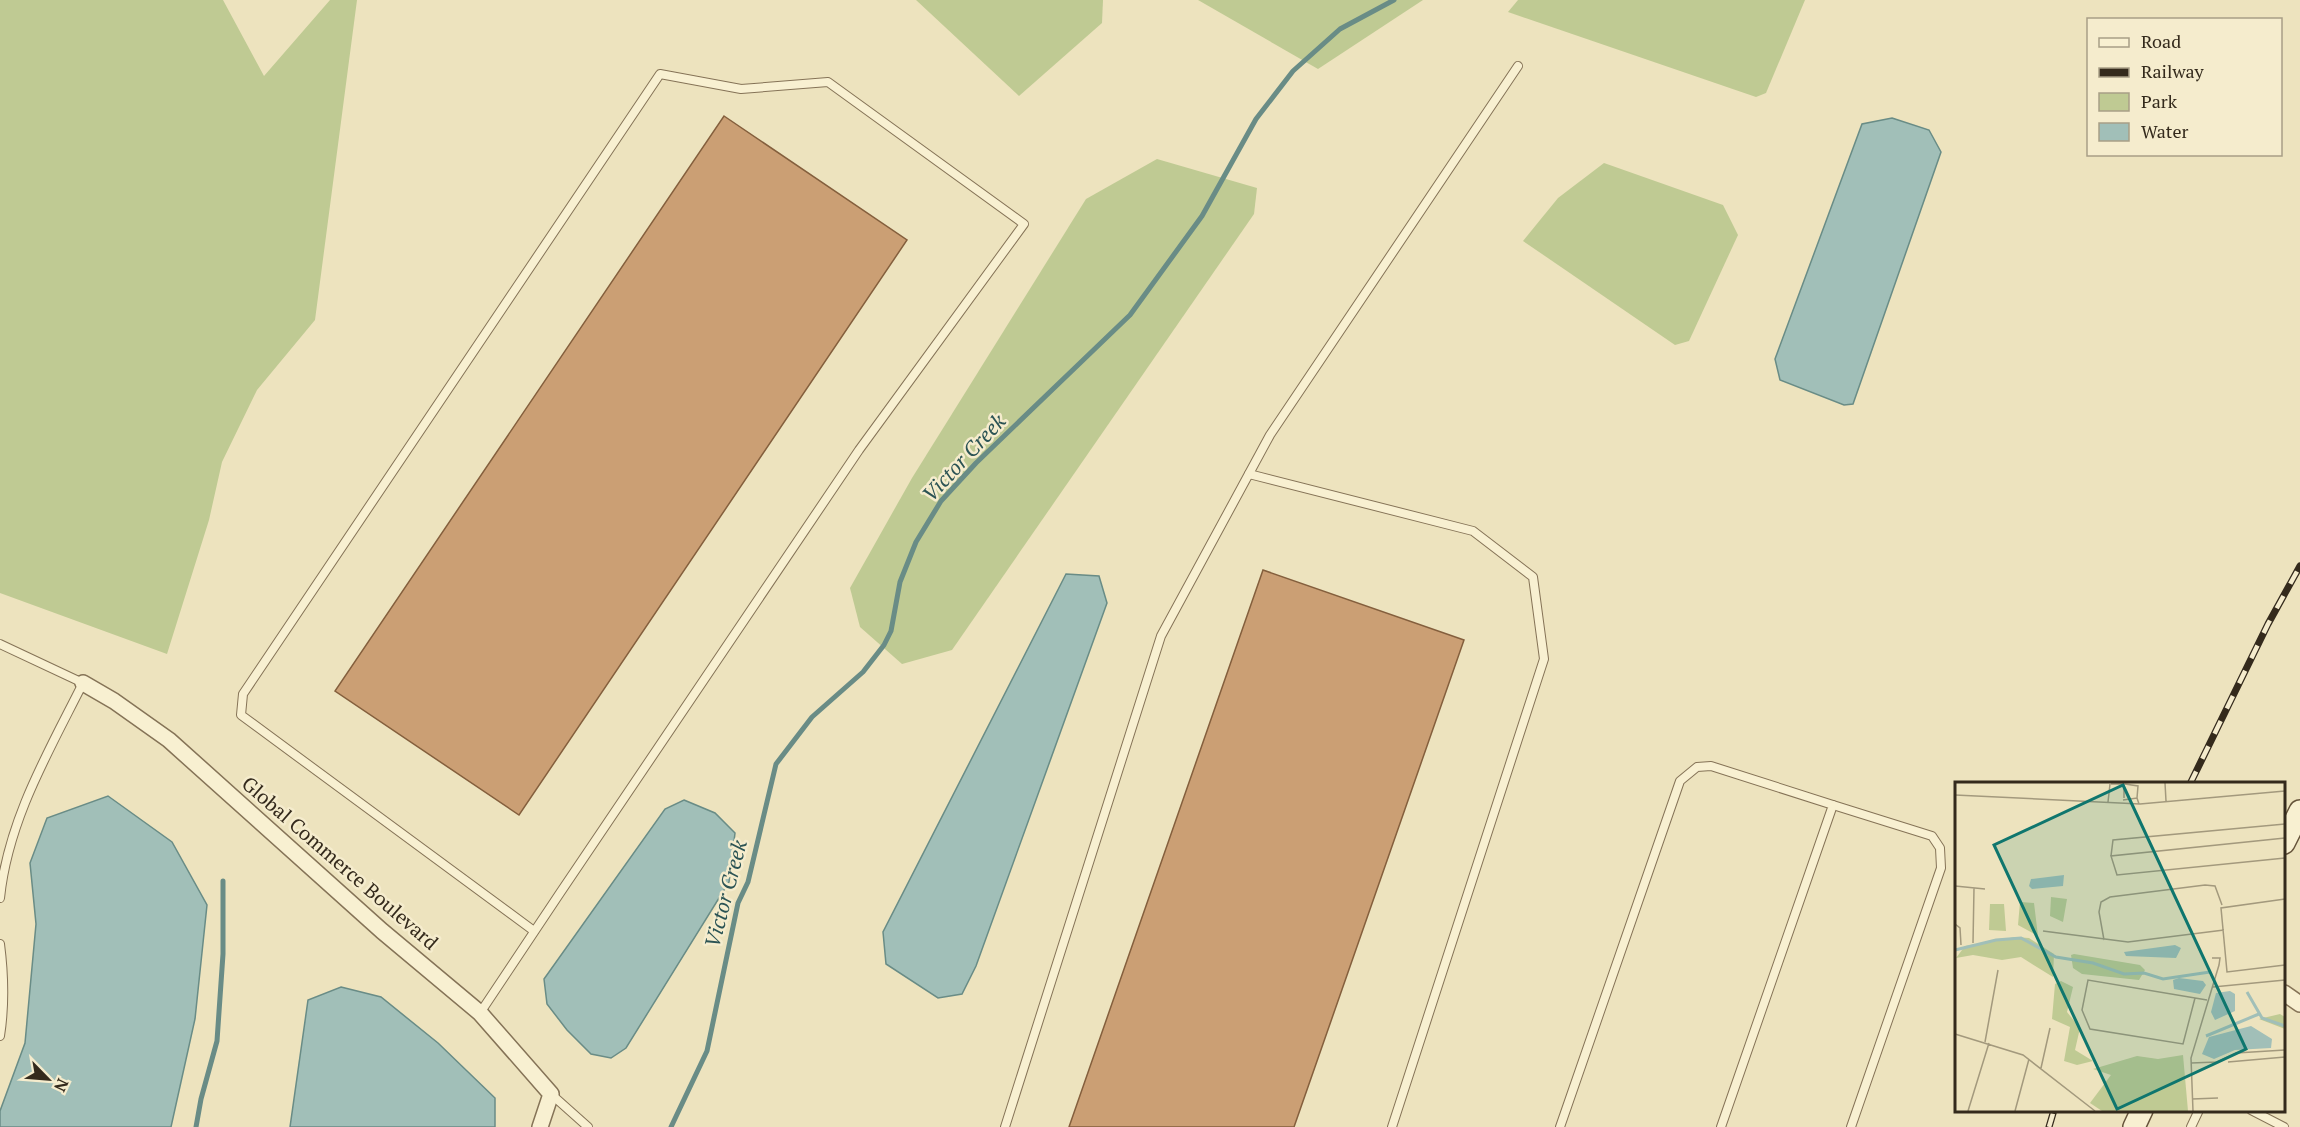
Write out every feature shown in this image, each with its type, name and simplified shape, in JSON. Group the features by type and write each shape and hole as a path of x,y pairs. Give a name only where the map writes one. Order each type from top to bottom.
{"main road":[{"path":"2285,839 2300,811"},
{"path":"2134,1127 2141,1112"}],"street":[{"name":"Global Commerce Boulevard","path":"83,682 169,740 382,931 480,1012 551,1094"},
{"path":"2285,994 2300,1004"},
{"path":"540,1127 551,1094"}],"lane":[{"path":"1005,1127 1161,636 1270,435 1518,66"},
{"path":"480,1012 859,450 1024,224 828,82 741,89 660,74 243,694 241,716 534,931"},
{"path":"1249,474 1473,531 1533,577 1544,659 1392,1127"},
{"path":"0,644 83,682 19,815 2,878 0,898"},
{"path":"1560,1127 1680,781 1696,767 1711,766 1932,836 1940,848 1941,868 1851,1127"},
{"path":"1721,1127 1833,805"},
{"path":"0,944 4,980 0,1036"},
{"path":"551,1094 588,1127"},
{"path":"2192,1127 2198,1112"},
{"path":"2255,1112 2284,1127"}],"green space":[{"path":"0,0 223,0 264,76 330,0 357,0 315,320 257,390 222,462 209,520 167,654 0,593"},
{"path":"916,0 1103,0 1102,23 1019,96"},
{"path":"1198,0 1423,0 1318,69"},
{"path":"1518,0 1805,0 1766,93 1756,97 1508,12"},
{"path":"1157,159 1257,188 1254,214 952,650 902,664 860,627 850,588 912,478 1086,199"},
{"path":"1604,163 1723,205 1738,235 1689,341 1675,345 1523,241 1558,198"}],"water":[{"path":"1892,118 1929,130 1941,152 1853,404 1844,405 1780,380 1775,359 1862,124"},
{"path":"1066,574 1099,576 1107,603 976,966 962,994 938,998 886,964 883,932"},
{"path":"108,796 172,842 207,905 195,1019 171,1127 0,1127 0,1111 25,1043 36,924 30,863 47,818"},
{"path":"684,800 715,813 735,833 729,882 626,1048 611,1058 591,1054 567,1030 547,1004 544,979 665,809"},
{"path":"341,987 381,997 438,1043 495,1098 495,1127 290,1127 308,1000"}],"building":[{"path":"724,116 907,240 519,815 335,691"},
{"path":"1263,570 1464,640 1294,1127 1069,1127"}],"waterway":[{"name":"Victor Creek","path":"671,1127 707,1051 738,903 748,882 776,764 812,717 863,672 884,645 891,631 900,582 916,542 941,501 976,463 1130,315 1202,216 1256,119 1293,71 1340,29 1394,0"},
{"path":"196,1127 217,1041 223,954 223,881"}],"railway":[{"path":"2191,782 2268,624 2300,566"},
{"path":"2049,1127 2053,1112"}]}
